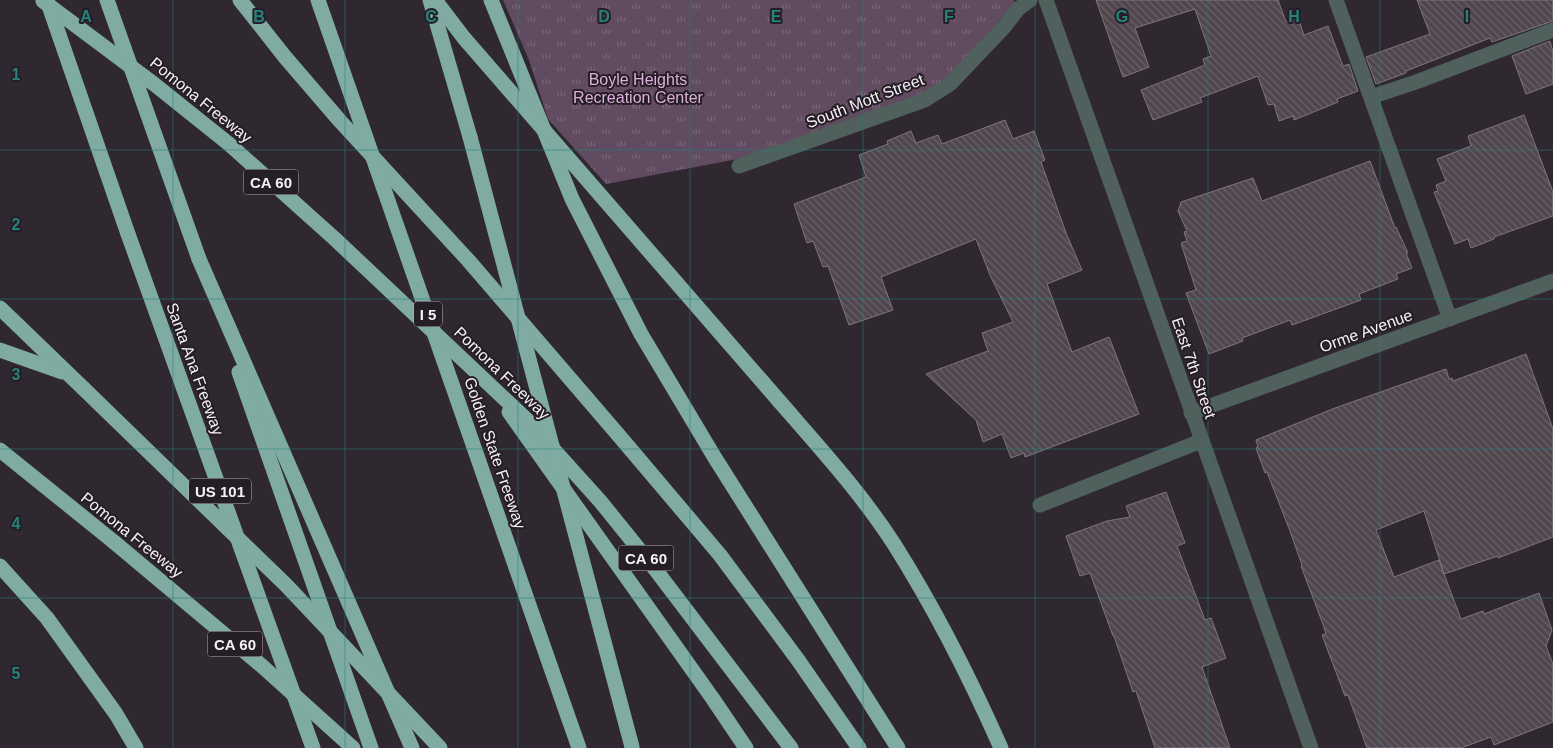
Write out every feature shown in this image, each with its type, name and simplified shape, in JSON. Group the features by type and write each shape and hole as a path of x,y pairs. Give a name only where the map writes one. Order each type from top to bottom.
{"highway":[{"name":"Pomona Freeway","path":"42,0 154,84 229,144 335,239 486,380 562,457 600,501 791,748"},
{"name":"Santa Ana Freeway","path":"47,0 128,234 313,748"},
{"path":"107,0 370,748"},
{"path":"240,0 285,57 334,114 468,260 622,438 720,556 798,660 859,748"},
{"name":"Golden State Freeway","path":"318,0 579,748"},
{"path":"430,0 470,137 632,748"},
{"path":"436,0 464,38 830,460 867,506 893,543 948,637 1001,748"},
{"path":"491,0 572,199 641,334 715,458 898,748"},
{"path":"199,259 412,748"},
{"path":"0,308 286,585 440,748"},
{"path":"0,350 68,374"},
{"path":"486,380 746,748"},
{"name":"Pomona Freeway","path":"0,450 114,542 262,666 353,748"},
{"path":"0,566 47,618 116,714 136,748"}],"street":[{"name":"South Mott Street","path":"739,166 925,100 950,84 1018,10 1030,0"},
{"name":"East 7th Street","path":"1046,0 1311,748"},
{"path":"1336,0 1450,319"},
{"path":"1371,98 1553,30"},
{"name":"Orme Avenue","path":"1191,413 1553,281"},
{"path":"1040,505 1201,441"}],"green space":[{"name":"Boyle Heights Recreation Center","path":"503,0 1014,0 1015,3 944,83 917,97 738,159 606,184 548,119 529,60"}],"building":[{"path":"1096,0 1278,0 1286,22 1298,18 1304,35 1328,26 1343,66 1349,64 1358,91 1337,99 1338,102 1294,120 1293,116 1279,121 1274,104 1268,105 1258,76 1200,98 1202,102 1153,120 1141,90 1205,65 1203,59 1211,56 1195,9 1135,28 1149,67 1123,77"},
{"path":"1417,0 1553,0 1553,21 1492,42 1490,38 1376,84 1366,57 1430,34"},
{"path":"1550,41 1553,52 1553,84 1526,94 1512,56"},
{"path":"1524,115 1553,192 1553,216 1494,237 1494,239 1471,248 1468,239 1455,244 1434,192 1438,191 1436,185 1446,181 1437,159 1471,146 1468,136"},
{"path":"1005,120 1013,139 1034,131 1045,160 1041,162 1066,233 1082,270 1047,284 1072,352 1109,337 1139,414 1025,457 1024,453 1011,458 1002,434 983,442 976,420 926,374 988,351 982,333 1013,322 990,275 976,239 881,277 893,310 849,325 828,266 823,267 813,241 807,243 794,204 866,177 859,155 888,144 887,141 911,131 916,143 938,135 942,144"},
{"path":"1370,161 1395,228 1408,253 1406,253 1412,268 1396,274 1398,279 1359,294 1361,300 1292,325 1290,320 1242,338 1243,341 1209,354 1186,293 1196,290 1181,243 1187,241 1184,232 1187,231 1178,211 1181,202 1253,178 1262,201"},
{"path":"1526,354 1553,429 1553,537 1498,558 1498,556 1444,574 1461,619 1483,611 1484,614 1539,593 1552,630 1546,646 1553,664 1553,722 1494,745 1491,737 1461,748 1367,748 1348,695 1345,696 1322,635 1326,634 1324,627 1290,531 1267,472 1265,473 1256,448 1258,447 1256,440 1335,408 1446,369 1449,379 1452,378 1453,381","holes":["1424,511 1444,574 1439,560 1394,577 1376,530"]},
{"path":"1166,492 1185,543 1177,546 1205,620 1211,618 1226,658 1202,667 1230,748 1155,748 1136,691 1133,692 1090,573 1080,576 1066,536 1107,521 1130,517 1126,506"}]}
